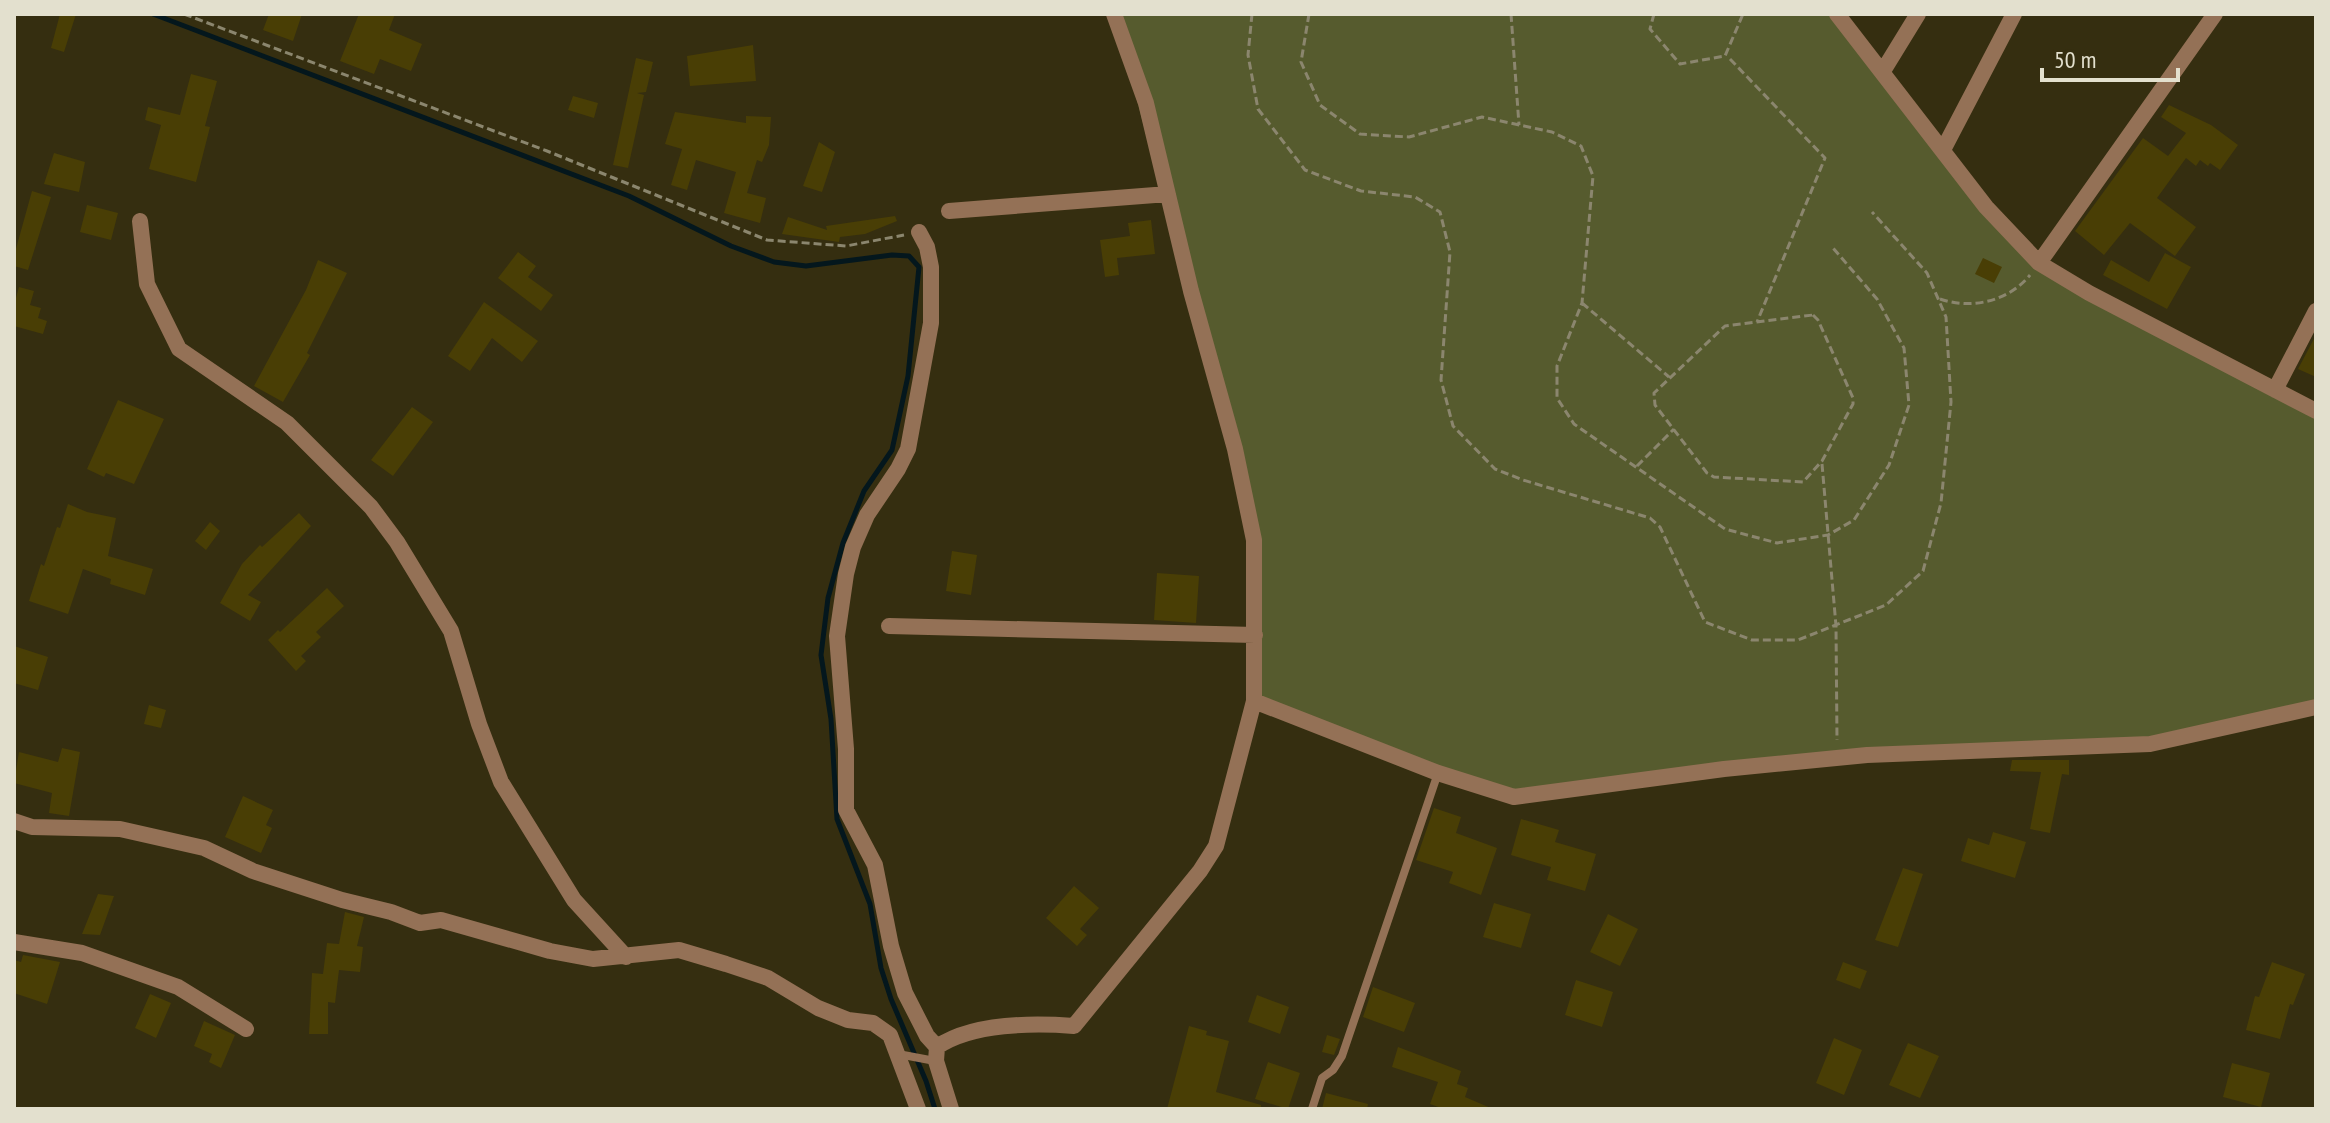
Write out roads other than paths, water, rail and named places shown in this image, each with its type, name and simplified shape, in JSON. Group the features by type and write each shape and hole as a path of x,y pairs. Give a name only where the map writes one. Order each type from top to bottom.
{"street":[{"path":"937,1054 951,1038 1027,1023 1074,1026 1163,919 1216,846 1254,701 1254,540 1235,449 1191,291 1146,103 1114,14"},
{"path":"1837,14 1944,148 1986,207 2039,263 2089,293 2316,411"},
{"path":"1883,71 1918,14"},
{"path":"1944,148 2014,14"},
{"path":"2039,263 2215,14"},
{"path":"949,211 1168,194"},
{"path":"140,221 147,284 179,349 287,423 371,507 397,542 451,631 479,724 501,782 574,900 626,957"},
{"path":"919,232 927,247 931,267 931,323 908,449 867,515 853,547 837,636 846,749 846,810 875,865 891,946 905,993 937,1054 951,1109"},
{"path":"2275,390 2310,335 2316,311"},
{"path":"889,626 1255,635"},
{"path":"1254,701 1438,773 1514,797 1724,769 1867,755 2150,744 2316,707"},
{"path":"14,821 32,827 120,829 155,836 204,848 253,871 420,923 441,920 550,951 593,959 679,950 768,978 818,1008 848,1020 873,1023 890,1035 918,1109"},
{"path":"14,942 82,953 178,987 246,1029"}],"lane":[{"path":"1312,1109 1322,1078 1333,1070 1342,1056 1438,773"},
{"path":"897,1054 937,1054"}],"waterway":[{"path":"153,14 629,196 731,246 774,262 806,266 892,255 909,256 919,267 908,376 892,450 864,491 843,543 828,598 821,655 831,719 837,819 870,904 881,968 891,999 935,1109"}]}
